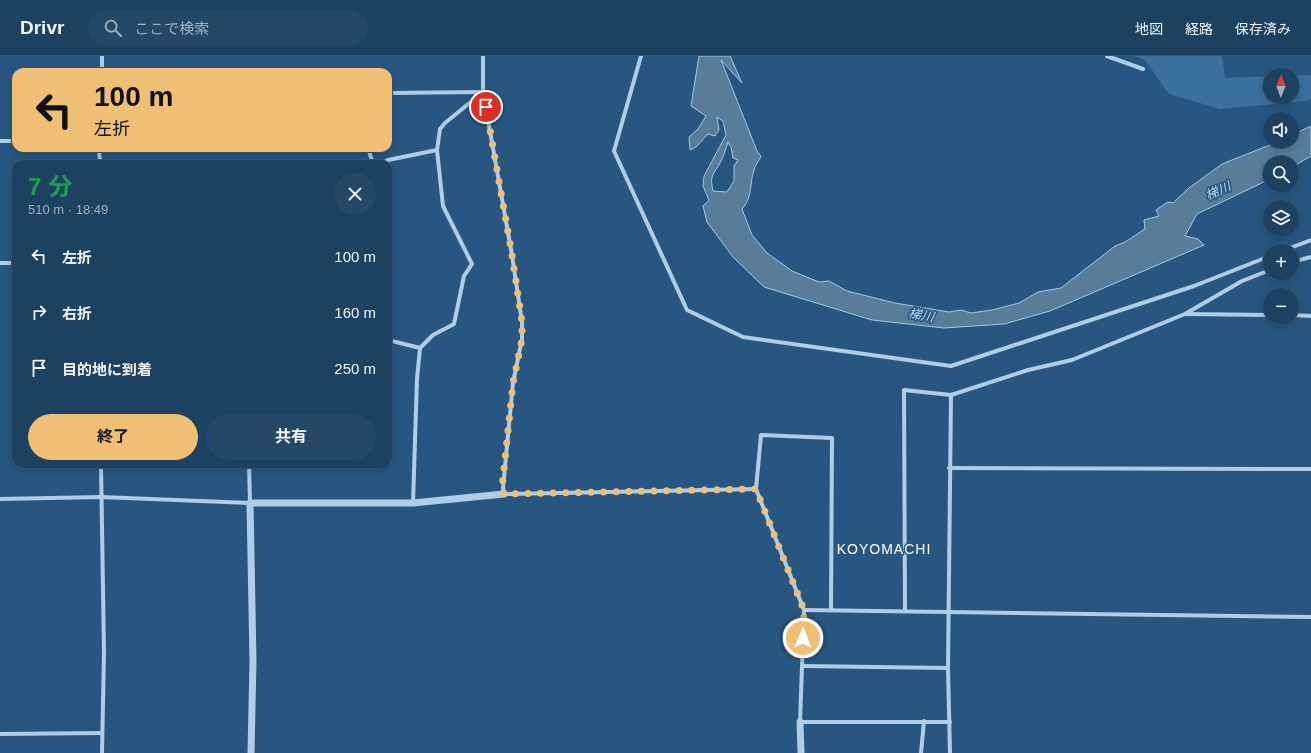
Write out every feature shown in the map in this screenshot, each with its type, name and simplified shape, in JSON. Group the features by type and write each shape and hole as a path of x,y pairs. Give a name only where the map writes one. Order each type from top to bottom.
{"street":[{"path":"102,56 102,68"},
{"path":"483,56 483,92 512,255 522,322 522,339 513,383 502,488 504,494"},
{"path":"641,56 614,151 687,310 743,337 951,366 1194,286 1263,259"},
{"path":"1107,56 1143,69"},
{"path":"392,93 483,92"},
{"path":"413,503 417,379 420,348 433,335 454,324 464,276 472,264 443,206 437,150 440,129 445,122 483,92"},
{"path":"0,141 12,141"},
{"path":"388,160 437,150"},
{"path":"1299,245 1311,240"},
{"path":"1299,260 1311,257"},
{"path":"0,263 12,263"},
{"path":"905,610 904,390 950,395 1028,370 1072,360 1185,314 1242,281 1263,273"},
{"path":"1185,314 1263,315"},
{"path":"1299,315 1311,316"},
{"path":"392,341 420,348"},
{"path":"950,395 948,668 950,753"},
{"path":"801,753 800,722 804,610 756,489 761,435 832,438 831,610"},
{"path":"101,468 104,653 102,753"},
{"path":"249,468 253,661 251,753"},
{"path":"949,468 1311,470"},
{"path":"0,499 101,497 250,502 354,501 413,503 504,494 756,489"},
{"path":"804,610 905,610 949,612 1311,617"},
{"path":"802,666 948,668"},
{"path":"800,722 950,722"},
{"path":"921,753 924,722"},
{"path":"0,734 102,733"}],"shaded area":[{"path":"1135,56 1222,56 1225,78 1263,76 1263,104 1274,104 1220,109 1169,94 1145,60"},
{"path":"1299,75 1311,75 1311,99 1299,102"}],"water":[{"name":"梯川","path":"699,56 730,56 742,83 721,60 757,151 761,156 752,175 748,200 742,209 752,235 767,253 792,271 819,282 829,281 847,291 895,303 949,312 961,310 971,313 992,310 1019,303 1038,292 1061,288 1115,246 1125,242 1145,229 1144,220 1159,216 1156,210 1168,202 1173,203 1189,188 1222,164 1263,148 1299,148 1299,132 1311,126 1311,156 1299,163 1299,156 1263,156 1263,182 1197,214 1185,236 1198,239 1204,245 1050,311 1004,324 944,328 872,320 764,287 733,257 707,222 703,206 709,200 703,186 704,176 726,135 723,121 717,117 719,130 715,136 708,134 696,147 690,150 689,137 698,129 706,116 691,106","holes":["728,142 731,147 733,158 738,160 734,166 734,181 727,192 713,191 712,178 722,159"]}],"district":[{"name":"KOYOMACHI","path":"884,549"}],"route":[{"path":"486,107 512,255 522,322 522,339 513,383 502,488 504,494 756,489 804,610 803,638"}]}
